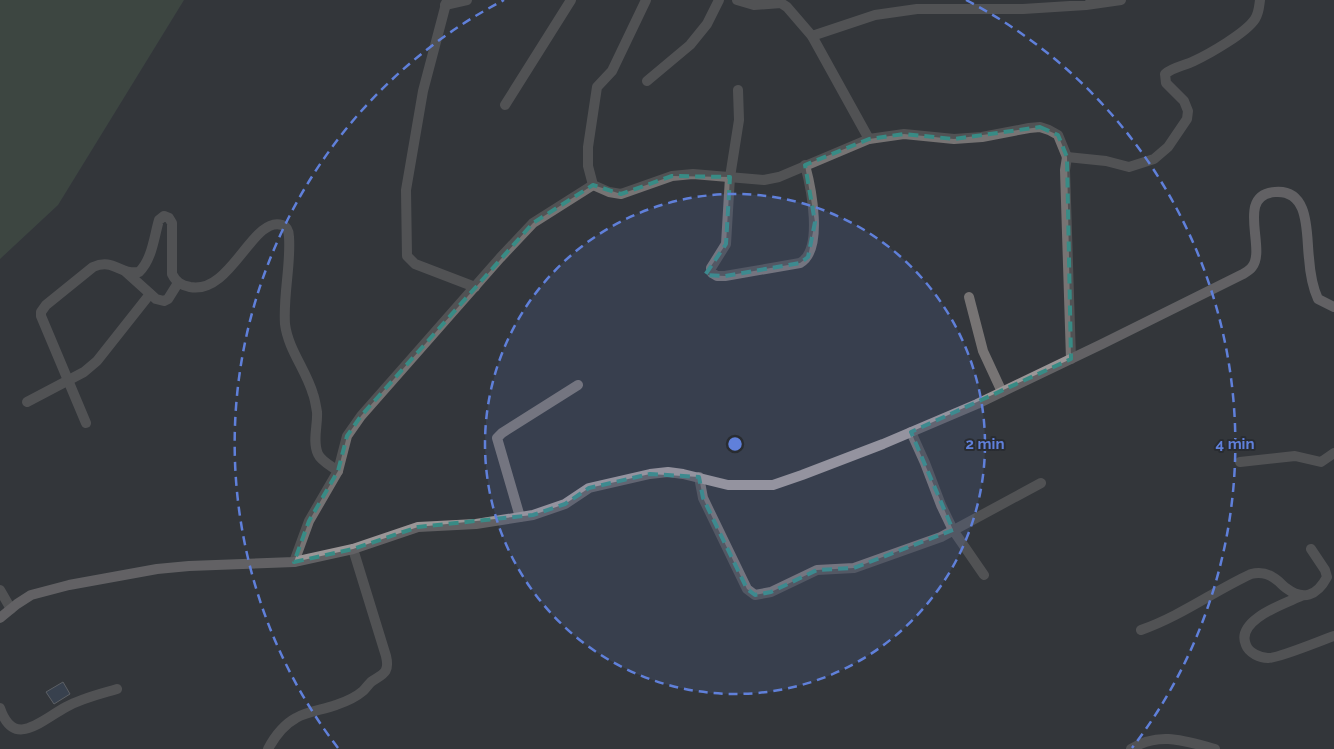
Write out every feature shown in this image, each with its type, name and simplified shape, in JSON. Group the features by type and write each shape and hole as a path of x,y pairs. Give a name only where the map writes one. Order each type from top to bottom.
{"street":[{"path":"467,0 446,3 423,91 406,190 407,256 415,264 474,287"},
{"path":"505,105 571,0"},
{"path":"593,185 588,166 588,147 597,87 612,71 646,0"},
{"path":"647,81 690,45 707,24 719,0"},
{"path":"737,0 775,2 785,5 812,36 868,139"},
{"path":"812,36 875,15 917,9 1023,9 1086,5 1121,0"},
{"path":"1068,157 1106,161 1130,167 1154,159 1168,147 1187,119 1188,112 1184,101 1166,83 1165,74 1194,61 1238,35 1254,20 1259,12 1260,0"},
{"path":"738,90 739,120 730,177 726,244 711,268 712,273 717,276 739,274 800,263 808,257 815,222 812,188 805,165"},
{"path":"593,185 609,192 621,194 672,176 693,174 764,180 779,177 868,139 904,134 954,139 982,137 1029,128 1049,130 1058,135 1068,157 1065,170 1071,359"},
{"path":"294,562 309,520 338,471 347,436 352,427 474,287 533,224 593,185"},
{"path":"0,618 31,595 69,585 189,566 294,562 353,549 418,527 476,524 533,515 555,509 589,488 650,474 668,472 699,477 728,485 772,485 802,475 911,432 1002,392 1252,268 1256,261 1257,248 1254,211 1264,195 1274,192 1284,192 1300,202 1307,228 1312,283 1318,299 1334,307"},
{"path":"86,423 41,316 42,309 93,267 108,264 125,271 139,272 144,267 159,220 162,218 167,217 172,223 172,274 175,280 182,285 193,288 207,286 225,274 233,262 266,228 277,224 287,228 289,233 290,248 285,323 289,341 313,394 317,412 315,444 317,453 321,459 338,471"},
{"path":"125,271 156,299 164,301 171,295 178,282"},
{"path":"27,402 84,372 97,361 150,294"},
{"path":"969,297 982,351 1002,392"},
{"path":"520,517 497,438 502,432 578,385"},
{"path":"911,432 953,530 984,575"},
{"path":"1240,462 1295,456 1321,462 1334,453"},
{"path":"699,477 704,498 711,514 747,589 755,595 771,592 817,570 854,568 925,543 1041,483"},
{"path":"268,749 282,727 295,718 306,713 338,705 356,696 383,675 386,669 386,656 353,549"},
{"path":"1311,549 1322,565 1327,578 1318,590 1309,595 1301,596 1262,614 1252,623 1244,636 1245,643 1248,650 1258,656 1270,659 1334,636"},
{"path":"1141,630 1179,614 1251,574 1265,574 1275,578 1286,588 1301,596"},
{"path":"0,590 11,609"},
{"path":"0,708 8,728 17,736 23,736 36,731 67,707 91,696 117,689"},
{"path":"1131,749 1151,740 1163,738 1178,738 1214,749"}],"highlighted area":[{"path":"1040,127 1058,135 1067,157 1071,359 911,432 953,530 854,568 817,570 771,592 755,595 747,589 703,498 699,477 650,474 589,488 565,504 533,515 418,527 353,549 294,562 309,521 338,471 347,436 361,416 533,223 593,185 621,194 672,176 730,177 726,244 705,275 725,276 800,263 808,257 815,222 805,165 869,139 904,134 954,139"}],"green space":[{"path":"0,0 184,0 58,205 0,259"}],"building":[{"path":"63,682 70,694 54,704 46,692"}]}
